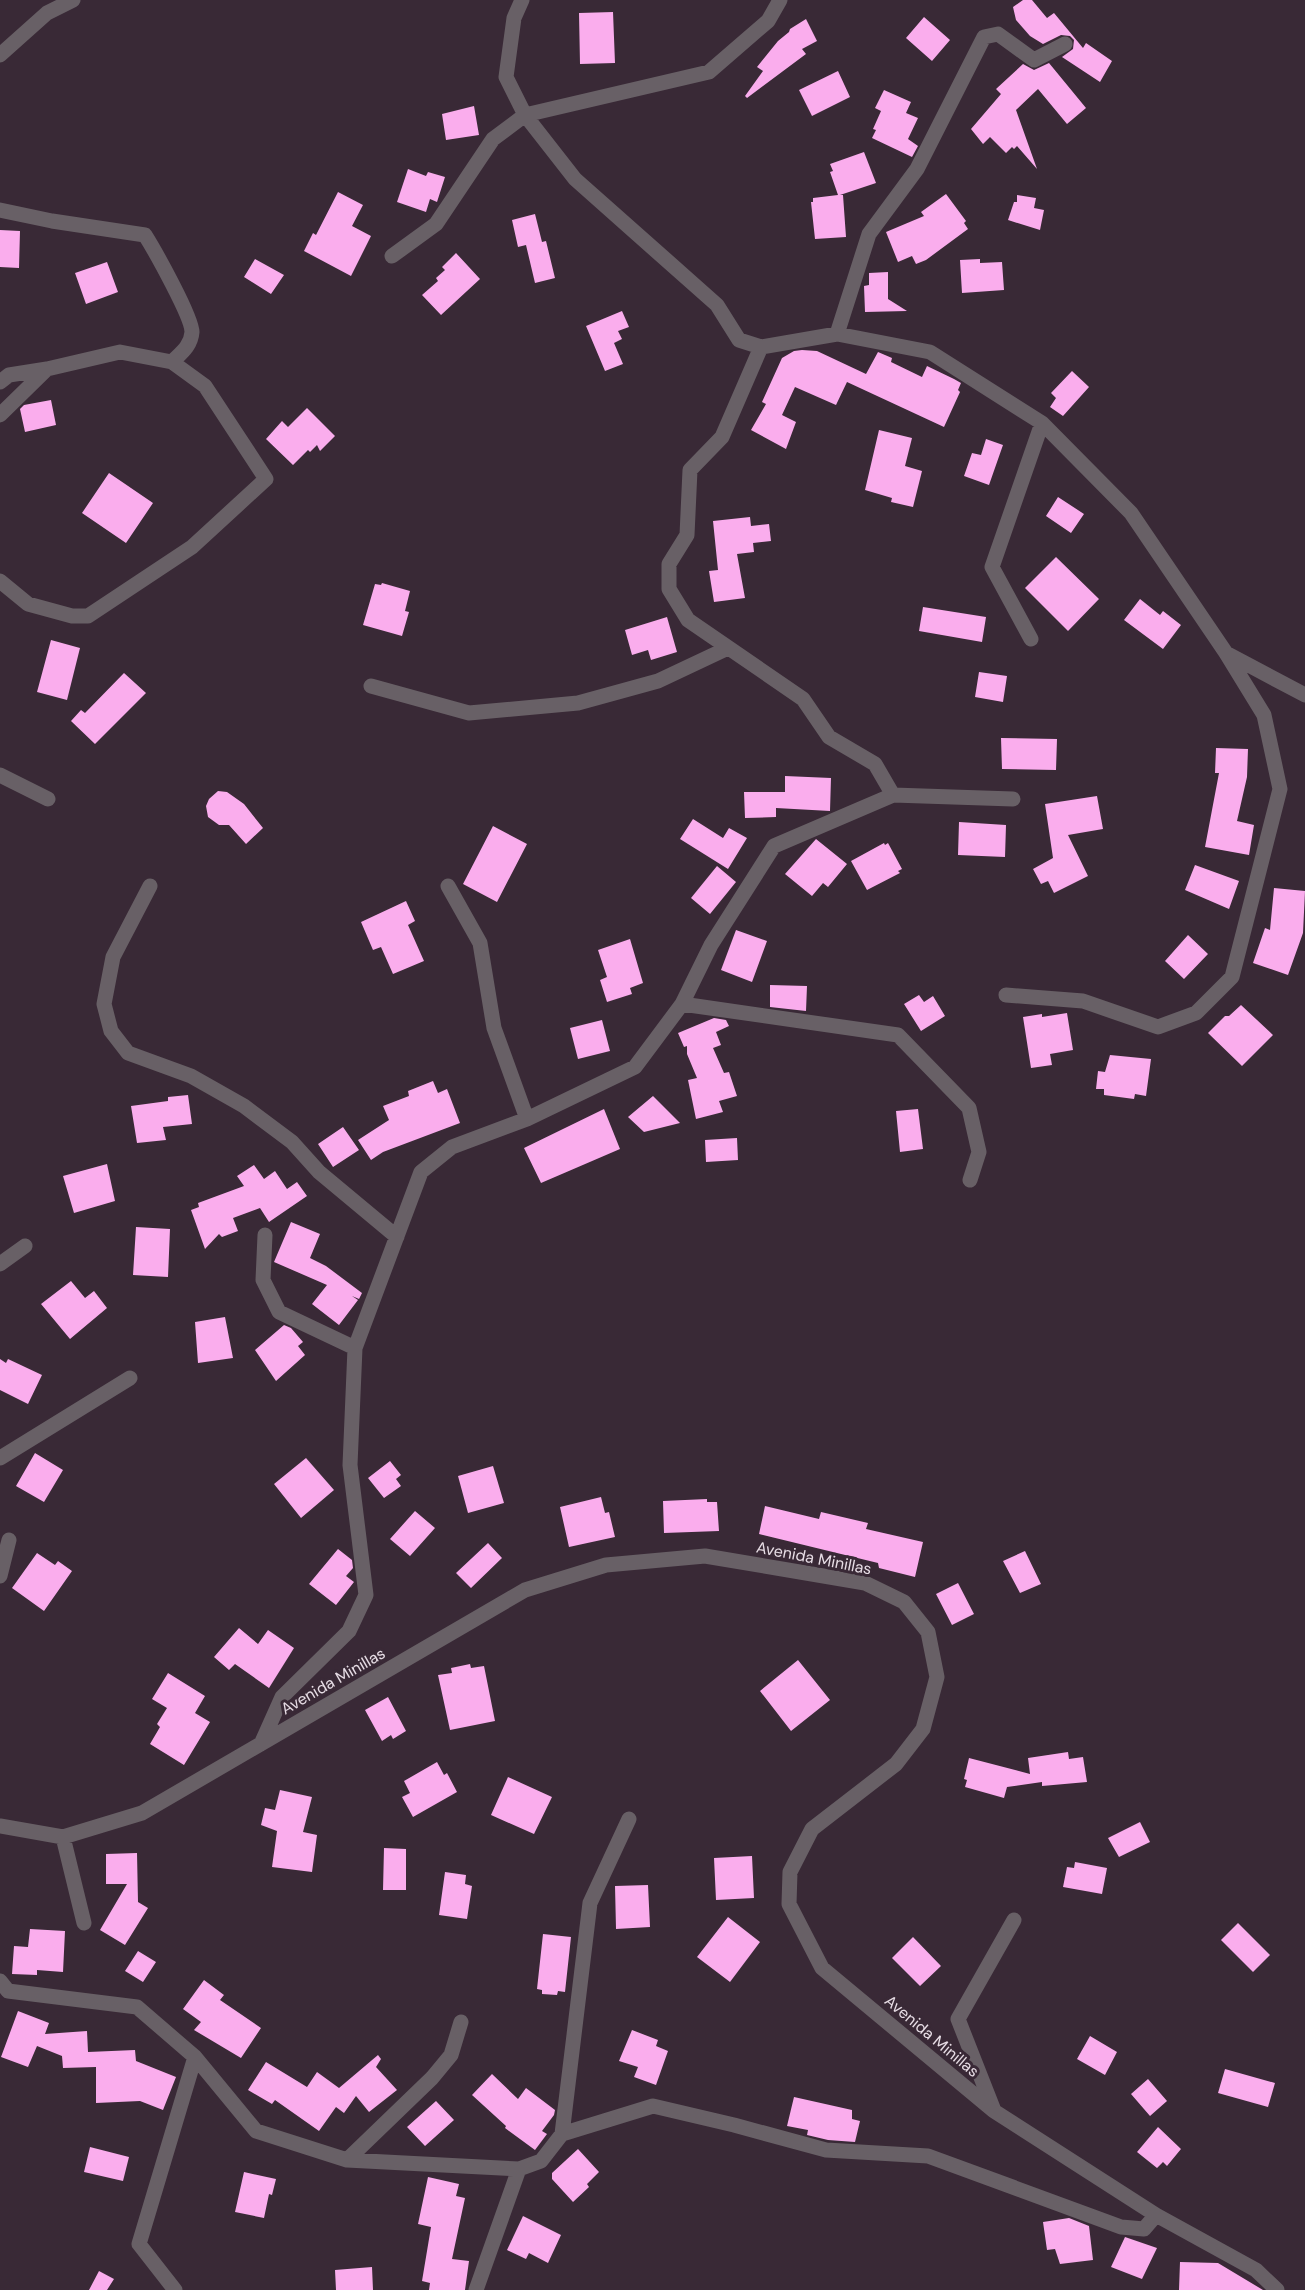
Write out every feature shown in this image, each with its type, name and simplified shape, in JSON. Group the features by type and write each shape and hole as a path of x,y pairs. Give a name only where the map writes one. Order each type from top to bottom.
{"street":[{"path":"0,55 47,13 73,0"},
{"path":"522,0 514,18 506,76 525,115 574,179 717,305 738,340 761,347 837,334 930,352 1042,423 1131,513 1226,653 1264,715 1280,789 1232,977 1196,1012 1158,1027 1083,1001 1006,995"},
{"path":"392,256 436,224 493,140 525,115 709,72 768,21 780,0"},
{"path":"837,334 869,234 917,169 984,37 998,34 1034,60 1065,44"},
{"path":"0,210 145,236 163,264 192,330 189,345 172,362"},
{"path":"761,347 722,437 690,470 687,535 669,564 669,589 688,620 803,699 829,737 875,764 893,795"},
{"path":"0,382 9,375 47,369 120,352 172,362 205,386 266,479 192,547 88,616 72,616 28,604 0,581"},
{"path":"0,415 47,369"},
{"path":"1031,639 992,567 1042,423"},
{"path":"371,686 469,713 578,703 658,681 728,648"},
{"path":"1226,653 1305,695"},
{"path":"0,775 48,799"},
{"path":"261,1744 282,1697 349,1631 366,1595 350,1465 355,1348 421,1172 452,1147 527,1119 635,1067 682,1004 711,945 774,846 893,795 1013,799"},
{"path":"150,886 112,957 104,1004 111,1031 128,1053 191,1076 244,1106 292,1142 318,1172 397,1237"},
{"path":"448,886 480,943 494,1028 527,1119"},
{"path":"682,1004 898,1035 969,1108 979,1152 970,1180"},
{"path":"265,1235 262,1280 279,1312 355,1348"},
{"path":"0,1264 25,1246"},
{"path":"0,1458 130,1378"},
{"path":"0,1576 9,1540"},
{"name":"Avenida Minillas","path":"0,1826 63,1838 142,1813 525,1590 606,1565 705,1556 865,1583 904,1602 928,1632 937,1677 923,1728 896,1764 812,1829 790,1872 789,1904 822,1968 994,2110 1156,2215 1256,2271 1277,2290"},
{"path":"0,1981 8,1991 137,2007 195,2057 256,2131 347,2160 519,2169 541,2161 562,2134 590,1903 628,1819"},
{"path":"63,1838 84,1923"},
{"path":"994,2110 958,2019 1014,1920"},
{"path":"347,2160 432,2078 451,2055 461,2022"},
{"path":"175,2290 139,2244 195,2057"},
{"path":"562,2134 653,2106 826,2150 928,2156 1121,2227 1144,2229 1156,2215"},
{"path":"476,2290 519,2169"}],"building":[{"path":"1023,0 1032,0 1047,18 1054,13 1083,48 1086,43 1112,61 1100,82 1062,57 1073,49 1074,40 1070,36 1061,35 1043,44 1030,36 1016,20 1013,7"},
{"path":"613,12 615,63 580,64 579,13"},
{"path":"924,17 950,40 932,61 906,38"},
{"path":"806,19 817,41 802,49 806,54 747,98 745,96 763,71 757,67 790,29"},
{"path":"1049,63 1086,108 1067,124 1038,89 1016,110 1037,169 1017,146 1014,149 1012,147 1006,153 990,137 983,144 971,129 1001,94 996,89 1023,64 1034,70"},
{"path":"838,71 850,97 812,116 799,90"},
{"path":"884,90 911,102 906,113 918,118 908,139 918,146 912,157 872,138 876,130 873,129 881,111 875,108"},
{"path":"474,106 479,135 446,140 442,114"},
{"path":"864,152 876,183 840,195 843,195 846,237 815,239 811,202 813,198 838,195 830,172 833,171 830,164"},
{"path":"408,169 426,176 428,172 445,177 437,202 430,199 426,212 397,202"},
{"path":"338,192 363,205 352,226 371,236 351,276 304,251 313,233 316,235"},
{"path":"946,194 966,221 964,223 968,229 926,260 916,264 912,256 898,262 886,232 924,216 921,212"},
{"path":"1017,195 1036,198 1034,208 1044,210 1040,230 1008,220 1014,202 1017,202"},
{"path":"535,214 542,242 546,241 555,278 535,283 526,245 518,247 512,220"},
{"path":"0,230 20,231 19,268 0,267"},
{"path":"456,253 480,279 441,315 422,295 438,281 436,278 445,270 442,267"},
{"path":"255,259 284,275 271,294 244,277"},
{"path":"980,259 980,263 1002,262 1004,290 962,293 960,260"},
{"path":"107,262 118,292 86,304 75,273"},
{"path":"888,272 888,299 907,311 865,312 864,286 869,285 869,273"},
{"path":"622,311 629,327 618,331 622,339 614,343 623,364 605,371 586,326"},
{"path":"794,351 817,351 866,374 878,352 892,358 891,362 922,377 927,366 954,379 961,383 958,390 960,392 944,427 847,382 836,405 795,387 782,415 796,422 786,449 751,430 766,404 762,402 782,358"},
{"path":"1072,371 1089,387 1063,416 1050,407 1056,398 1051,393"},
{"path":"51,400 56,425 25,432 20,409 24,405"},
{"path":"307,408 335,436 320,451 317,445 310,452 308,450 293,465 266,439 282,421 288,427"},
{"path":"879,430 912,438 905,466 922,471 913,507 891,502 892,498 865,490"},
{"path":"986,439 1003,445 989,485 964,476 972,453 981,455"},
{"path":"109,473 153,503 126,543 82,513"},
{"path":"1058,497 1084,514 1071,533 1046,516"},
{"path":"750,517 751,526 769,524 771,541 753,543 754,552 737,554 745,598 714,602 709,571 718,570 713,521"},
{"path":"1056,557 1099,599 1068,631 1025,588"},
{"path":"382,583 410,591 405,611 409,612 402,636 363,625 375,584 381,585"},
{"path":"1140,599 1160,615 1163,611 1181,625 1163,649 1124,620"},
{"path":"923,607 986,617 982,642 919,631"},
{"path":"667,617 677,652 651,660 648,650 632,655 625,630"},
{"path":"51,640 80,648 67,700 37,692"},
{"path":"979,672 1007,676 1003,702 975,697"},
{"path":"124,673 146,693 95,744 71,721 81,710 85,713"},
{"path":"1001,738 1057,739 1056,770 1002,769"},
{"path":"1216,748 1248,749 1247,777 1237,821 1254,825 1249,855 1205,847 1219,773 1215,773"},
{"path":"785,776 831,778 830,811 776,808 776,817 745,818 744,792 785,792"},
{"path":"218,791 227,792 244,804 263,828 246,844 229,825 219,825 208,817 206,806 209,799"},
{"path":"1097,796 1103,829 1068,835 1088,876 1054,893 1048,881 1041,884 1033,869 1053,858 1045,804"},
{"path":"693,819 723,838 729,828 747,838 728,869 680,839"},
{"path":"959,822 1006,825 1005,857 958,855"},
{"path":"493,826 527,844 497,902 463,884"},
{"path":"816,839 847,864 828,887 823,883 812,896 785,874"},
{"path":"884,843 885,845 888,843 902,869 898,871 900,873 867,890 851,861"},
{"path":"1195,865 1239,881 1229,909 1185,890"},
{"path":"717,866 736,882 710,914 691,898"},
{"path":"1274,888 1305,891 1303,933 1288,975 1253,963 1265,928 1270,930"},
{"path":"406,901 415,921 408,925 424,961 393,974 381,947 373,950 361,922"},
{"path":"736,930 767,941 752,982 721,970"},
{"path":"1188,935 1208,954 1184,979 1165,961"},
{"path":"630,939 643,983 630,988 632,994 607,1002 600,980 607,977 598,950"},
{"path":"770,985 807,986 806,1011 770,1007"},
{"path":"919,995 924,1002 933,996 945,1016 921,1031 904,1004"},
{"path":"1241,1005 1273,1035 1242,1066 1208,1033 1225,1016 1229,1016"},
{"path":"1067,1013 1073,1050 1050,1054 1052,1065 1031,1068 1023,1017"},
{"path":"714,1018 726,1020 729,1026 716,1032 721,1045 713,1048 724,1073 729,1072 737,1096 719,1101 723,1112 696,1119 688,1080 697,1078 687,1054 687,1046 684,1047 678,1033"},
{"path":"602,1020 610,1051 578,1059 570,1028"},
{"path":"1110,1055 1151,1059 1146,1096 1135,1094 1134,1099 1104,1095 1104,1089 1096,1089 1098,1071 1105,1072"},
{"path":"433,1081 438,1093 447,1089 460,1123 383,1152 371,1160 358,1140 389,1120 383,1106 409,1096 408,1091"},
{"path":"188,1095 192,1124 163,1127 166,1140 137,1143 131,1106 168,1101 168,1097"},
{"path":"653,1096 680,1123 644,1132 628,1117"},
{"path":"604,1109 620,1149 541,1183 524,1148"},
{"path":"918,1109 923,1149 900,1152 896,1111"},
{"path":"343,1127 359,1150 333,1167 318,1144"},
{"path":"737,1138 738,1160 706,1162 705,1140"},
{"path":"107,1164 115,1201 74,1213 63,1176"},
{"path":"254,1165 264,1179 275,1171 287,1189 297,1182 307,1196 269,1222 260,1208 233,1218 238,1231 222,1237 219,1234 205,1249 191,1210 199,1207 198,1203 244,1186 237,1176"},
{"path":"291,1222 320,1234 310,1258 326,1266 362,1293 359,1299 352,1296 358,1300 339,1325 312,1304 327,1285 274,1262"},
{"path":"136,1227 170,1229 168,1277 133,1275"},
{"path":"71,1281 85,1298 94,1291 107,1308 70,1339 41,1304"},
{"path":"225,1317 233,1358 198,1363 195,1322"},
{"path":"284,1325 291,1328 303,1342 298,1346 305,1355 276,1381 255,1350"},
{"path":"0,1359 6,1363 8,1359 42,1375 28,1404 0,1390"},
{"path":"35,1453 63,1470 44,1502 16,1486"},
{"path":"306,1458 334,1490 301,1518 274,1484"},
{"path":"390,1461 401,1475 396,1479 401,1486 384,1498 368,1478"},
{"path":"493,1466 504,1503 468,1513 458,1476"},
{"path":"601,1497 605,1513 609,1512 615,1537 569,1547 560,1507"},
{"path":"707,1499 707,1502 717,1502 719,1531 664,1533 663,1501"},
{"path":"765,1506 819,1519 821,1512 868,1523 866,1529 923,1542 915,1577 879,1568 878,1563 759,1534"},
{"path":"415,1511 435,1528 410,1556 390,1539"},
{"path":"488,1543 502,1558 471,1588 456,1573"},
{"path":"338,1549 352,1560 353,1568 346,1576 354,1582 336,1605 309,1584"},
{"path":"1025,1551 1041,1584 1020,1593 1003,1561"},
{"path":"37,1553 55,1565 58,1561 72,1571 44,1611 12,1588"},
{"path":"958,1583 974,1614 952,1625 936,1594"},
{"path":"239,1628 258,1644 268,1630 294,1648 269,1688 235,1664 229,1670 214,1657"},
{"path":"798,1660 830,1700 791,1731 760,1691"},
{"path":"470,1664 471,1668 484,1666 495,1721 450,1730 438,1675 452,1673 451,1668"},
{"path":"168,1673 205,1696 195,1713 210,1722 184,1765 150,1744 160,1727 157,1724 167,1708 152,1699"},
{"path":"388,1697 406,1731 393,1739 391,1735 382,1741 365,1710"},
{"path":"1068,1752 1069,1759 1083,1757 1087,1782 1042,1786 1042,1782 1007,1787 1004,1798 965,1787 967,1780 964,1779 969,1758 1030,1774 1028,1758"},
{"path":"437,1762 444,1775 447,1773 457,1792 413,1817 402,1797 410,1793 404,1781"},
{"path":"508,1777 552,1797 534,1834 491,1815"},
{"path":"280,1790 312,1797 303,1832 317,1835 312,1872 272,1867 277,1831 261,1825 265,1808 275,1810"},
{"path":"1140,1822 1150,1842 1119,1857 1108,1838"},
{"path":"384,1848 406,1849 406,1890 383,1890"},
{"path":"137,1853 138,1902 148,1908 125,1945 100,1930 127,1884 106,1884 106,1854"},
{"path":"752,1856 754,1898 716,1900 714,1858"},
{"path":"1075,1862 1107,1868 1102,1894 1063,1887 1067,1867 1074,1868"},
{"path":"445,1872 466,1875 465,1884 472,1886 467,1919 439,1915"},
{"path":"648,1885 650,1927 616,1929 615,1886"},
{"path":"728,1917 760,1942 730,1982 697,1957"},
{"path":"1238,1923 1270,1955 1253,1972 1221,1940"},
{"path":"30,1929 65,1931 63,1972 37,1970 37,1975 12,1974 14,1946 28,1947"},
{"path":"543,1934 571,1937 565,1992 558,1991 557,1995 542,1994 542,1990 537,1989"},
{"path":"913,1937 941,1966 920,1986 892,1958"},
{"path":"138,1951 156,1962 143,1982 125,1971"},
{"path":"204,1980 224,1995 220,2000 261,2028 241,2058 194,2030 201,2022 183,2009"},
{"path":"18,2011 49,2023 45,2034 87,2031 88,2052 135,2050 136,2061 176,2077 163,2110 140,2101 96,2103 96,2067 63,2068 62,2056 37,2046 28,2067 1,2057"},
{"path":"632,2030 658,2040 656,2046 668,2051 656,2085 634,2077 638,2067 619,2061"},
{"path":"1090,2036 1117,2052 1105,2075 1077,2059"},
{"path":"378,2055 381,2059 376,2067 397,2090 369,2112 356,2096 344,2113 336,2107 319,2131 275,2100 272,2104 248,2090 266,2062 307,2087 317,2072 339,2088"},
{"path":"1225,2069 1275,2083 1268,2107 1218,2093"},
{"path":"492,2074 518,2099 526,2088 555,2110 542,2131 547,2134 535,2150 505,2128 506,2126 472,2095"},
{"path":"1148,2079 1167,2101 1150,2116 1131,2094"},
{"path":"794,2097 852,2110 852,2119 860,2121 855,2142 828,2140 807,2135 808,2130 787,2126"},
{"path":"436,2101 454,2120 425,2146 407,2127"},
{"path":"1158,2127 1181,2149 1167,2166 1163,2162 1157,2168 1137,2152"},
{"path":"90,2147 129,2157 123,2181 84,2172"},
{"path":"578,2149 599,2172 587,2184 589,2187 573,2202 552,2179 552,2173"},
{"path":"244,2172 276,2179 272,2195 269,2194 264,2218 235,2212"},
{"path":"428,2177 459,2184 456,2196 465,2198 452,2259 469,2261 465,2290 429,2290 430,2283 422,2281 431,2227 418,2224"},
{"path":"523,2216 561,2235 548,2263 529,2253 526,2259 507,2250"},
{"path":"1069,2218 1089,2226 1093,2260 1060,2264 1055,2249 1047,2250 1043,2222"},
{"path":"1125,2237 1157,2248 1142,2279 1111,2267"},
{"path":"1180,2262 1218,2263 1263,2290 1179,2290"},
{"path":"372,2267 373,2290 336,2290 335,2270"},
{"path":"99,2271 114,2279 107,2290 89,2290"}]}
